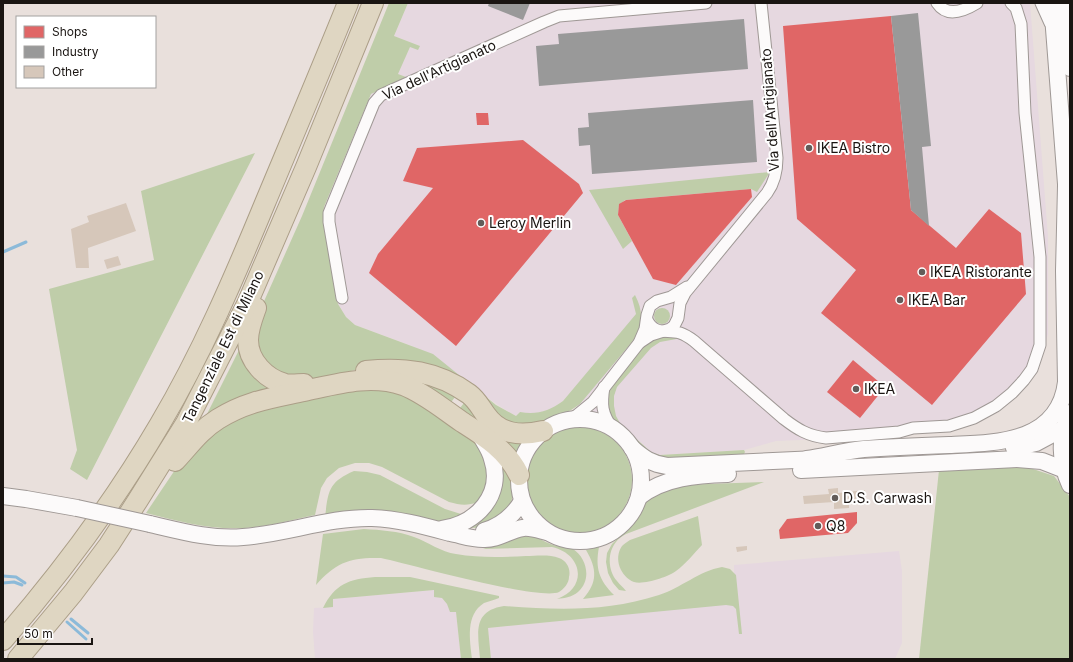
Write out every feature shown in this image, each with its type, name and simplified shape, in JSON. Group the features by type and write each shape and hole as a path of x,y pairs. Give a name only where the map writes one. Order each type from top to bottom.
{"highway":[{"name":"Tangenziale Est di Milano","path":"3,640 66,563 119,490 178,392 235,275 348,3"},
{"name":"Tangenziale Est di Milano","path":"18,659 73,593 109,545 186,423 247,304 306,167 373,3"},
{"path":"276,235 260,294 249,326 248,335 248,346 252,357 259,368 270,378 282,383 294,385 366,370 398,369 416,372 443,379 468,393 478,402 491,422 506,432 528,434 544,431"},
{"path":"138,500 165,473 194,438 212,423 230,412 260,400 359,380 385,381 403,385 421,394 479,433 506,455 512,462 519,475"}],"main road":[{"path":"1052,3 1070,228"},
{"path":"1065,3 1070,68"},
{"path":"807,459 862,449 977,444 1006,440 1027,435 1039,428 1052,416 1061,404 1066,382 1064,271 1066,186"},
{"path":"1070,413 1064,428 1062,453 1064,470 1070,485"},
{"path":"3,496 77,508 196,534 227,538 255,536 351,519 377,518 398,520 475,538 485,539 498,537 512,531 523,528 531,528 547,532 560,538 576,541 592,540 613,531 627,518 635,506 640,487 640,469 638,460 632,448 623,436 612,428 592,420 572,419 559,422 532,440 521,460 519,487 522,501 530,516 547,532"},
{"path":"632,448 646,460 658,465 667,466 1011,448 1036,443 1064,428"},
{"path":"446,532 470,520 482,509 491,494 494,483 494,466 487,446 479,433"},
{"path":"638,496 649,489 666,482 693,476 725,474 1017,459 1042,461 1064,470"},
{"path":"446,532 483,531 498,526 512,515 522,501"}],"street":[{"name":"Via dell'Artigianato","path":"342,298 329,222 329,214 371,110 375,101 381,95 559,16 706,3"},
{"name":"Via dell'Artigianato","path":"692,283 767,193 775,180 777,158 761,3"},
{"path":"937,3 943,10 950,13 958,12 977,3"},
{"path":"662,300 674,305 683,328 694,341 789,423 799,430 815,437 826,438 899,432 913,428 949,426 974,418 996,406 1020,384 1032,369 1040,345 1040,257 1025,113 1021,24 1016,8 1011,3"},
{"path":"1041,3 1054,31"},
{"path":"572,419 590,405 639,343 644,333 650,306 657,301 678,294 692,283"},
{"path":"639,343 648,337 670,329 674,326 682,298 692,283"},
{"path":"647,320 653,328 682,334 694,341"},
{"path":"604,386 602,400 603,409 605,417 612,428"}],"shaded area":[{"path":"408,3 1030,3 1048,237 1048,334 1041,360 1004,405 899,436 776,441 744,450 660,455 651,452 621,425 563,401 553,408 542,412 531,414 520,412 516,416 412,346 355,325 346,317 338,304 323,220 324,207 371,94 405,77 398,74 410,46 420,46 394,36"},
{"path":"899,551 902,571 902,643 895,659 491,659 488,628 734,603 734,565"},
{"path":"434,590 456,612 461,659 315,659 313,632 314,608 333,607 332,599"}],"green space":[{"path":"389,3 408,3 394,36 420,46 418,50 410,47 398,74 406,77 371,94 324,207 323,220 338,304 346,317 355,325 433,354 496,405 516,416 520,412 532,413 543,411 563,401 636,314 632,298 635,295 640,307 641,319 636,336 632,342 580,404 546,422 507,428 480,399 372,366 313,380 287,380 260,361 253,326 302,216"},
{"path":"255,153 87,480 70,469 77,450 49,289 154,260 141,191"},
{"path":"770,172 757,192 751,189 625,200 619,205 618,215 632,241 623,249 589,190"},
{"path":"662,308 669,313 670,316 665,323 662,324 655,319 654,316 659,309"},
{"path":"664,336 682,338 660,342 651,348 617,387 614,396 614,406 616,416 621,425 651,452 660,455 744,450 744,454 666,459 653,457 636,447 630,438 612,420 607,408 606,397 612,384 645,345 654,339"},
{"path":"242,344 280,389 204,420"},
{"path":"411,376 458,393 449,405"},
{"path":"367,386 399,390 471,436 486,453 491,479 478,502 464,505 449,502 382,467 369,463 355,463 339,468 327,478 321,488 315,515 262,526 227,528 186,523 146,513 183,458 231,415"},
{"path":"464,403 528,439 521,447 517,455 460,412 460,408"},
{"path":"579,427 599,431 617,442 628,460 632,480 628,500 617,518 599,529 579,533 559,529 541,518 530,500 526,480 530,460 541,442 559,431"},
{"path":"496,453 509,468 511,473 513,492 508,509 504,515 492,524 476,528 467,528 481,519"},
{"path":"1018,464 1054,476 1070,497 1070,659 919,659 939,470"},
{"path":"354,471 380,475 445,509 461,514 473,514 444,523 404,514 380,512 325,518 327,501 334,484 345,475"},
{"path":"764,482 626,534 613,546 610,557 610,567 614,577 626,591 619,590 613,583 608,573 606,562 607,553 612,544 628,528 643,505 652,496 680,485"},
{"path":"698,516 702,545 680,568 662,578 638,583 629,580 625,576 618,562 619,551 624,544 630,540"},
{"path":"364,529 402,533 450,553 491,557 551,556 562,559 568,566 569,579 566,586 559,592 547,593 527,591 473,581 381,558 370,558 353,560 337,566 323,577 316,585 323,534"},
{"path":"528,535 553,545 573,549 578,553 584,563 586,575 582,587 576,594 566,598 557,599 567,594 574,587 578,572 570,557 562,551 552,547 483,549 511,539"},
{"path":"599,547 599,573 605,584 614,595 583,599 591,587 594,575 594,569 586,550"},
{"path":"722,567 730,569 736,575 742,634 739,634 736,609 733,606 726,605 488,628 491,659 480,659 478,640 479,625 486,613 494,609 504,606 563,609 601,607 640,601 667,592 706,572"},
{"path":"375,577 410,577 499,596 499,598 484,603 478,608 471,621 470,644 472,659 461,659 456,612 450,612 447,604 442,598 434,597 434,590 333,599 333,607 323,608 333,593 344,584 358,579"}],"building: Shops":[{"path":"891,16 911,210 956,248 989,209 1021,233 1026,294 932,405 821,313 856,270 797,219 783,26"},
{"path":"476,113 488,113 489,125 477,125"},
{"name":"Leroy Merlin","path":"523,140 579,184 583,193 456,346 369,273 378,254 433,188 403,181 417,148"},
{"path":"751,189 752,197 676,285 653,279 618,215 619,204 626,200"},
{"name":"IKEA","path":"853,360 885,387 860,418 827,392"},
{"name":"Q8","path":"857,512 857,523 848,533 780,539 779,530 787,519"}],"building: Industry":[{"path":"489,3 530,3 523,20 488,6"},
{"path":"918,13 931,146 922,147 929,226 911,210 891,16"},
{"path":"744,19 748,69 539,86 536,46 559,44 558,34"},
{"path":"753,100 757,162 592,174 590,145 579,146 578,128 589,127 588,113"}],"building: Other":[{"path":"126,203 136,231 88,248 89,268 76,268 71,229 89,222 87,216"},
{"path":"118,256 121,265 107,269 104,260"},
{"name":"D.S. Carwash","path":"838,488 838,493 865,490 866,500 849,502 849,508 834,509 834,502 804,504 803,496 829,494 828,489"},
{"path":"747,546 747,550 737,552 736,547"}],"waterway":[{"path":"3,252 26,242"},
{"path":"3,576 16,577 25,583"},
{"path":"3,583 14,582 22,585"},
{"path":"71,619 88,633"},
{"path":"67,622 86,639"}],"place":[{"name":"IKEA Bistro","path":"809,148"},
{"name":"Leroy Merlin","path":"481,223"},
{"name":"IKEA Ristorante","path":"922,272"},
{"name":"IKEA Bar","path":"900,300"},
{"name":"IKEA","path":"856,389"},
{"name":"D.S. Carwash","path":"835,498"},
{"name":"Q8","path":"818,526"}]}
